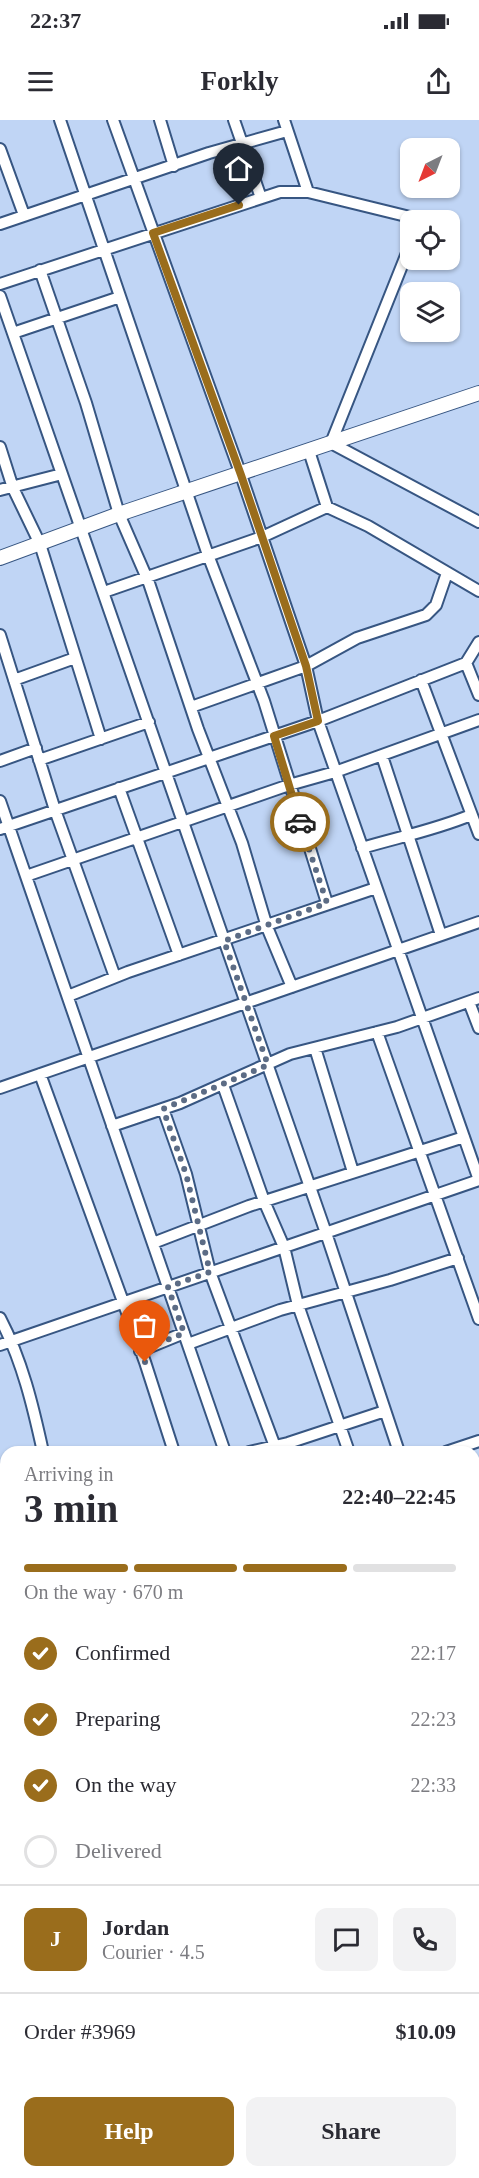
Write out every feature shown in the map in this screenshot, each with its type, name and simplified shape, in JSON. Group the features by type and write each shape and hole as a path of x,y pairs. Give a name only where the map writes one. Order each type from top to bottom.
{"main road":[{"path":"0,558 119,514 241,475 479,393"}],"street":[{"path":"60,120 186,493 257,683 327,903"},
{"path":"0,1345 479,1180 335,772 318,721 306,666 241,475 113,120"},
{"path":"160,120 174,166"},
{"path":"234,120 261,198"},
{"path":"0,224 242,144 286,125 308,192"},
{"path":"0,149 4,174 24,215"},
{"path":"0,284 280,192 308,192 400,215"},
{"path":"40,270 86,403 119,514 146,577 228,808 267,927 292,987"},
{"path":"400,270 331,443 479,522"},
{"path":"0,296 326,1233 397,1446"},
{"path":"13,333 120,297"},
{"path":"0,447 13,488 40,544 101,739"},
{"path":"309,451 327,507 368,526 479,591"},
{"path":"0,490 62,474"},
{"path":"104,592 262,537 327,507"},
{"path":"191,707 306,666 357,638 432,612 447,573"},
{"path":"0,635 55,810 115,977"},
{"path":"4,827 318,721 466,663 479,642"},
{"path":"14,680 75,657"},
{"path":"466,663 479,695"},
{"path":"421,680 479,834"},
{"path":"26,876 289,785 382,756 479,720"},
{"path":"39,760 148,722"},
{"path":"0,761 36,748"},
{"path":"382,756 441,935"},
{"path":"119,788 179,955"},
{"path":"0,801 4,827 26,876 223,1446"},
{"path":"362,848 408,834 437,830 471,815"},
{"path":"68,996 115,977 267,927 327,903 375,888"},
{"path":"0,1088 479,922"},
{"path":"112,1126 223,1085 290,1054 422,1019 474,1000 479,1028"},
{"path":"377,1032 479,1319"},
{"path":"315,1048 353,1173"},
{"path":"40,1074 172,1446"},
{"path":"223,1085 264,1201 284,1247 298,1305 347,1446"},
{"path":"163,1109 186,1174 210,1272 275,1446"},
{"path":"153,1243 264,1201 464,1137"},
{"path":"140,1351 232,1329 298,1305 346,1293 458,1258"},
{"path":"0,1318 12,1341 34,1410 42,1446"},
{"path":"284,1446 385,1412"},
{"path":"464,1446 479,1441"}],"way so far":[{"path":"145,1362 140,1351 184,1333 168,1287 210,1272 186,1174 163,1109 249,1075 268,1065 224,941 327,903 300,822"}],"route":[{"path":"239,205 153,233 241,475 306,666 318,721 274,736 300,822"}]}
